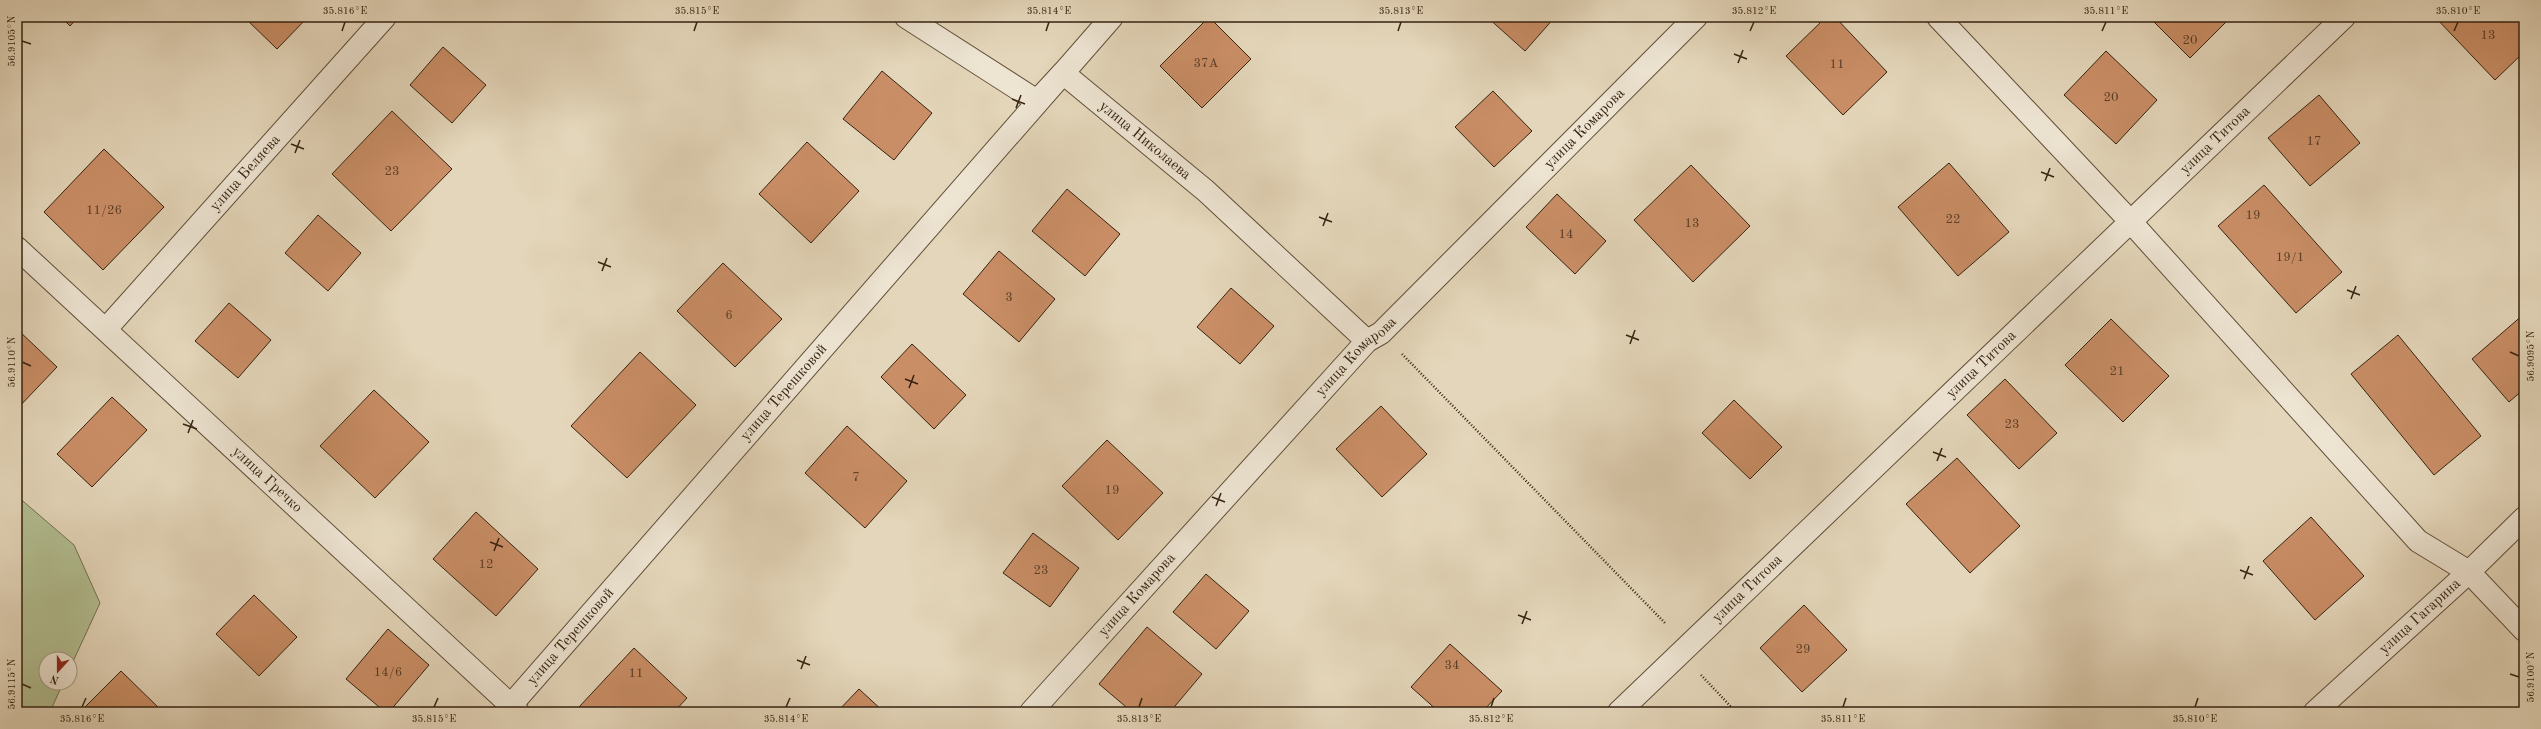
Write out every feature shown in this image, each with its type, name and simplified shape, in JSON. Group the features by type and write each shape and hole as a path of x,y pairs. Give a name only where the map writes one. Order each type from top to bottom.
{"street":[{"name":"улица Беляева","path":"106,329 385,17"},
{"path":"906,17 1038,101 1112,17"},
{"name":"улица Комарова","path":"1031,712 1374,336 1696,17"},
{"path":"1938,17 2130,221 2418,542 2469,572 2524,630"},
{"name":"улица Титова","path":"1619,712 2344,17"},
{"name":"улица Николаева","path":"1063,73 1206,191 1374,336"},
{"name":"улица Терешковой","path":"511,710 1038,101"},
{"name":"улица Гречко","path":"17,248 106,329 511,710"},
{"name":"улица Гагарина","path":"2315,712 2469,572 2524,518"}],"path":[{"path":"1374,336 1684,650 1736,712"}],"green space":[{"path":"17,496 74,545 100,603 78,651 38,651 38,691 59,691 50,712 17,712"}],"building":[{"path":"61,17 78,17 70,26"},
{"path":"244,17 308,17 277,49"},
{"path":"1209,17 1251,59 1202,108 1160,66"},
{"path":"1487,17 1555,17 1525,51"},
{"path":"1826,17 1835,17 1887,72 1843,115 1786,56"},
{"path":"2149,17 2223,17 2227,21 2190,58"},
{"path":"2435,17 2524,17 2524,52 2495,80"},
{"path":"443,47 486,85 452,123 410,85"},
{"path":"2106,51 2157,100 2116,144 2064,95"},
{"path":"882,71 932,113 894,160 843,119"},
{"path":"1493,91 1532,131 1494,167 1455,127"},
{"path":"2319,95 2360,143 2310,186 2268,138"},
{"path":"392,111 452,169 391,231 332,174"},
{"path":"807,142 859,191 811,243 759,194"},
{"path":"104,149 164,207 103,270 44,212"},
{"path":"1949,163 2009,232 1958,276 1898,207"},
{"path":"1691,165 1750,226 1693,282 1634,220"},
{"path":"2264,185 2342,272 2296,313 2218,226"},
{"path":"1067,189 1120,234 1085,276 1032,231"},
{"path":"1557,194 1606,241 1575,274 1526,227"},
{"path":"318,215 361,253 328,291 285,253"},
{"path":"999,251 1055,299 1019,342 963,294"},
{"path":"723,263 782,319 735,367 677,311"},
{"path":"1231,288 1274,326 1240,364 1197,327"},
{"path":"229,303 271,340 238,378 195,341"},
{"path":"2524,314 2524,389 2509,402 2472,359"},
{"path":"2111,319 2169,376 2123,422 2065,365"},
{"path":"17,329 57,367 17,409"},
{"path":"2398,335 2481,436 2434,475 2351,374"},
{"path":"912,344 966,395 934,429 881,377"},
{"path":"640,352 696,405 627,478 571,426"},
{"path":"2005,379 2057,433 2019,469 1967,415"},
{"path":"374,390 429,442 375,498 320,446"},
{"path":"112,397 147,430 92,487 57,454"},
{"path":"1734,400 1782,447 1750,479 1702,433"},
{"path":"1381,406 1427,454 1382,497 1336,449"},
{"path":"847,426 907,481 865,528 805,473"},
{"path":"1107,440 1163,493 1118,540 1062,486"},
{"path":"1957,458 2020,526 1970,573 1906,504"},
{"path":"476,512 538,569 496,616 433,559"},
{"path":"2311,517 2364,576 2315,620 2263,561"},
{"path":"1033,533 1079,568 1050,607 1003,573"},
{"path":"1206,574 1249,611 1216,649 1173,612"},
{"path":"254,595 297,637 259,676 216,634"},
{"path":"1804,605 1847,650 1802,692 1760,648"},
{"path":"1147,627 1202,674 1170,712 1132,712 1099,684"},
{"path":"388,629 429,665 389,712 385,712 346,679"},
{"path":"1450,644 1502,691 1482,712 1439,712 1411,687"},
{"path":"634,648 687,698 674,712 584,712 579,707"},
{"path":"121,671 163,712 86,712 83,709"},
{"path":"859,689 884,712 837,712"}]}
